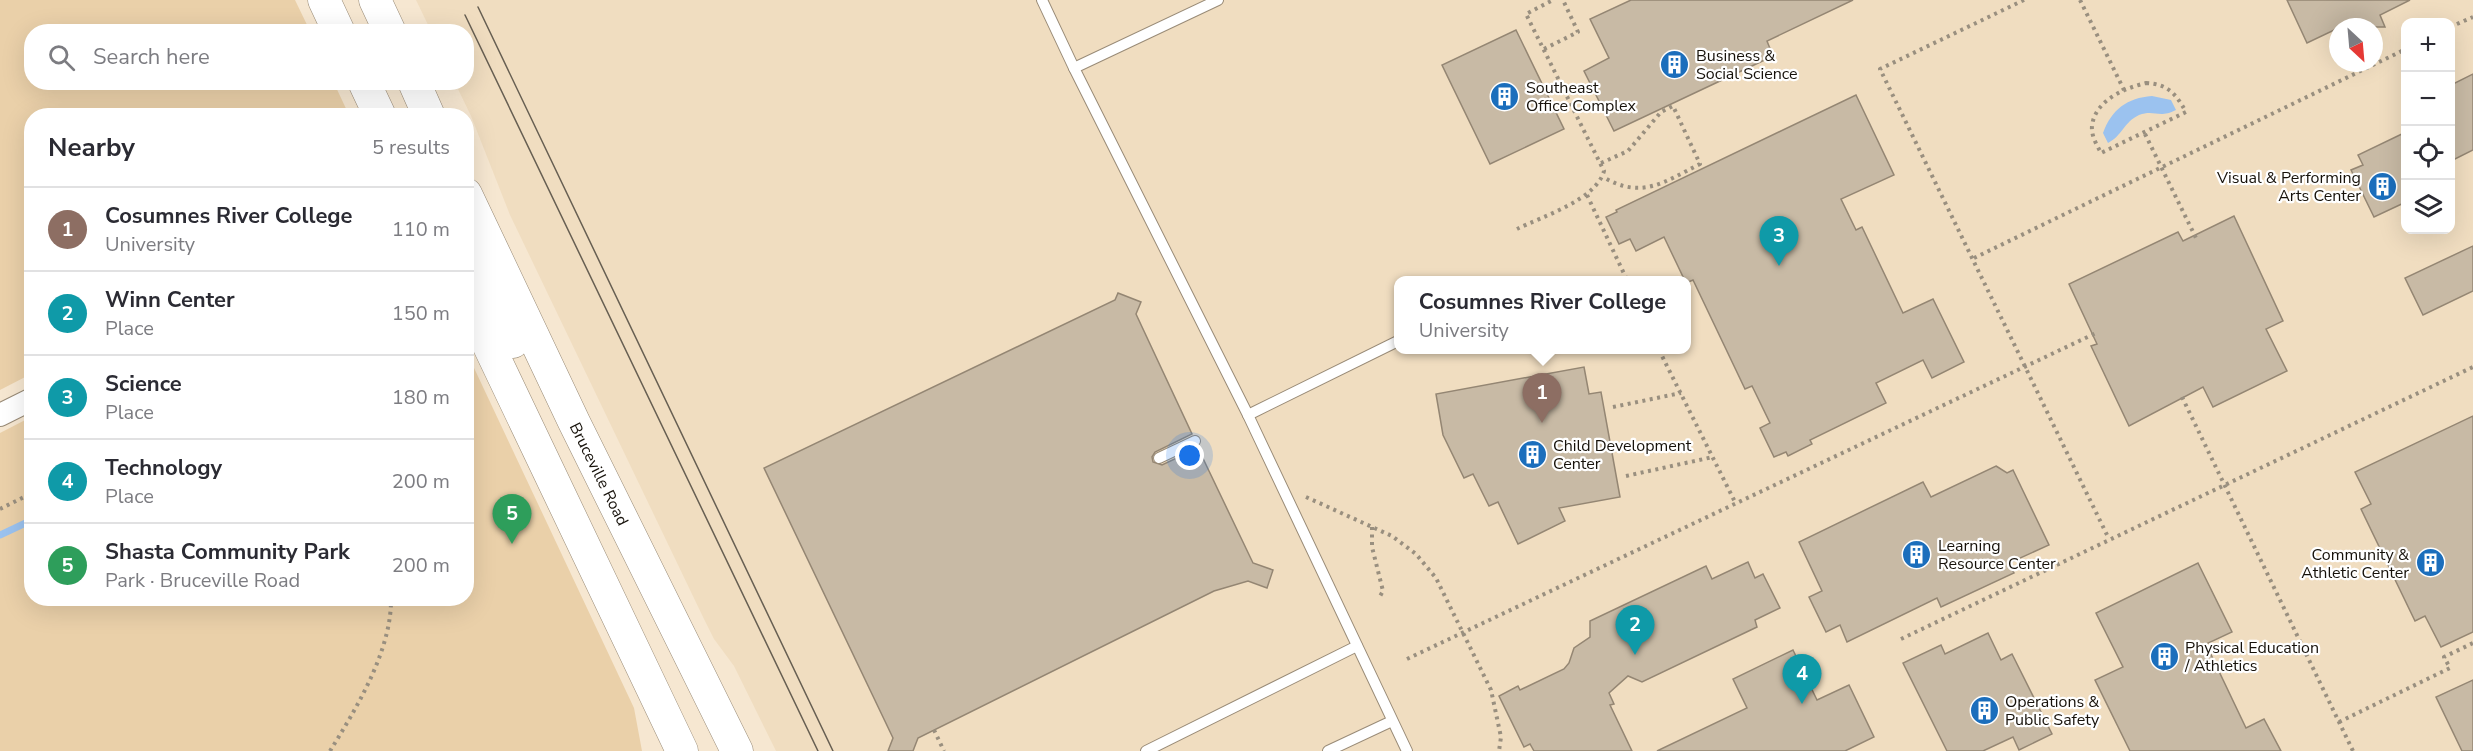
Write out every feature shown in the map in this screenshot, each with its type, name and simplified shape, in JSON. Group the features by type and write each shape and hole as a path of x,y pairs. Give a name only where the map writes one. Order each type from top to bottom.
{"main road":[{"path":"324,0 335,24"},
{"path":"375,0 386,24"},
{"path":"368,90 376,108"},
{"path":"418,90 425,108"},
{"name":"Bruceville Road","path":"474,211 574,422 737,751"},
{"path":"474,264 533,382 548,404 574,422"},
{"path":"474,315 682,751"}],"street":[{"path":"0,415 24,403"}],"lane":[{"path":"1042,0 1248,415 1407,751"},
{"path":"1074,68 1218,0"},
{"path":"1248,415 1394,343"},
{"path":"1159,458 1195,441"},
{"path":"1146,751 1357,646"},
{"path":"1328,751 1392,721"}],"path":[{"path":"1517,229 1587,195 1603,177 1604,171 1526,14 1553,0"},
{"path":"1544,50 1578,32 1563,0"},
{"path":"2024,0 1880,69 2109,539"},
{"path":"2079,0 2124,90"},
{"path":"2455,25 2473,17"},
{"path":"1974,258 2401,51"},
{"path":"2146,83 2170,88 2178,96 2186,112 2101,153 2093,136 2092,125 2105,103 2124,90 2146,83"},
{"path":"1601,164 1628,151 1661,112 1673,106 1700,164 1647,189 1614,184 1603,177"},
{"path":"2145,134 2196,238"},
{"path":"1587,195 1625,276"},
{"path":"1407,659 2096,333"},
{"path":"1661,354 1736,504"},
{"path":"1901,639 2473,367"},
{"path":"1613,406 1681,393"},
{"path":"2182,396 2353,751"},
{"path":"1626,476 1713,458"},
{"path":"0,509 24,497"},
{"path":"1306,497 1392,536 1416,554 1436,578 1491,690 1501,737 1499,751"},
{"path":"1372,526 1372,547 1383,591 1379,598"},
{"path":"330,751 353,714 379,660 389,606"},
{"path":"2339,723 2450,668 2444,657 2473,643"},
{"path":"934,730 944,751"}],"shaded area":[{"path":"0,0 295,0 307,24 24,24 24,90 337,90 346,108 24,108 24,378 0,390"},
{"path":"416,0 2473,0 2473,751 776,751 734,666 714,639 703,617 510,215 474,124 474,108 467,108 458,90 474,90 474,24 428,24"},
{"path":"474,368 634,708 642,751 0,751 0,433 24,421 24,606 474,606"}],"water":[{"path":"2152,96 2171,100 2176,110 2165,114 2139,115 2108,143 2103,133 2116,111 2135,99"}],"building":[{"name":"Business & Social Science","path":"1631,0 1853,0 1767,41 1773,56 1614,131 1584,71 1609,58 1590,19"},
{"path":"2287,0 2410,0 2380,15 2381,18 2329,18 2329,32 2307,43"},
{"name":"Southeast Office Complex","path":"1516,30 1564,129 1490,164 1442,65"},
{"path":"2473,74 2473,150 2455,159 2455,126 2455,83"},
{"path":"1856,95 1894,175 1841,199 1856,230 1862,227 1903,313 1933,299 1964,362 1932,378 1923,360 1876,383 1886,403 1810,440 1812,444 1788,456 1786,452 1774,457 1760,428 1770,423 1752,386 1745,389 1693,280 1691,281 1691,276 1683,276 1664,237 1636,251 1630,239 1619,244 1606,217 1617,212 1616,210"},
{"name":"Visual & Performing Arts Center","path":"2401,134 2401,204 2374,217 2351,170 2363,165 2358,155"},
{"path":"2234,216 2283,321 2266,329 2287,371 2213,407 2203,387 2129,426 2091,346 2097,344 2069,284 2178,232 2183,241"},
{"path":"2473,246 2473,291 2423,315 2405,278"},
{"path":"1118,293 1141,302 1136,314 1192,434 1155,452 1152,457 1153,462 1162,465 1198,448 1253,563 1273,570 1267,588 1248,581 1214,591 918,738 913,751 888,751 893,738 764,468 1115,300"},
{"name":"Child Development Center","path":"1584,367 1589,394 1601,392 1620,497 1559,508 1565,521 1518,544 1498,502 1489,506 1473,474 1464,478 1443,435 1436,394"},
{"name":"Community & Athletic Center","path":"2473,416 2473,632 2441,647 2425,616 2415,621 2361,509 2371,504 2355,472"},
{"name":"Learning Resource Center","path":"1996,466 2007,473 2013,470 2049,545 2009,563 2014,573 1941,607 1937,598 1847,642 1840,625 1826,632 1809,597 1822,591 1799,542 1923,482 1931,497"},
{"path":"1748,562 1755,578 1763,574 1780,608 1755,620 1757,627 1642,682 1628,676 1609,693 1614,704 1610,705 1632,751 1534,751 1530,744 1524,747 1499,696 1518,686 1520,690 1564,669 1569,663 1574,648 1590,637 1590,621 1706,566 1712,579"},
{"name":"Physical Education / Athletics","path":"2198,563 2232,632 2206,644 2246,728 2264,719 2281,751 2130,751 2095,680 2123,667 2096,613"},
{"name":"Operations & Public Safety","path":"1988,633 2001,660 2012,654 2052,734 2019,750 2013,737 1983,751 1947,751 1903,663 1941,645 1945,654"},
{"path":"1793,650 1817,700 1849,685 1874,737 1845,751 1657,751 1747,708 1733,679"},
{"path":"2473,680 2473,751 2462,751 2436,697"}],"waterway":[{"path":"0,535 24,524"}],"tram line":[{"path":"478,7 833,751"},
{"path":"465,15 469,24"},
{"path":"474,34 818,751"}],"place":[{"name":"Business & Social Science","path":"1675,64"},
{"name":"Southeast Office Complex","path":"1505,96"},
{"name":"Visual & Performing Arts Center","path":"2382,186"},
{"name":"Science","path":"1779,266"},
{"name":"Cosumnes River College","path":"1542,423"},
{"name":"Child Development Center","path":"1532,454"},
{"name":"Shasta Community Park","path":"512,544"},
{"name":"Learning Resource Center","path":"1917,554"},
{"name":"Community & Athletic Center","path":"2430,563"},
{"name":"Winn Center","path":"1635,655"},
{"name":"Physical Education / Athletics","path":"2164,656"},
{"name":"Technology","path":"1802,704"},
{"name":"Operations & Public Safety","path":"1984,710"}]}
